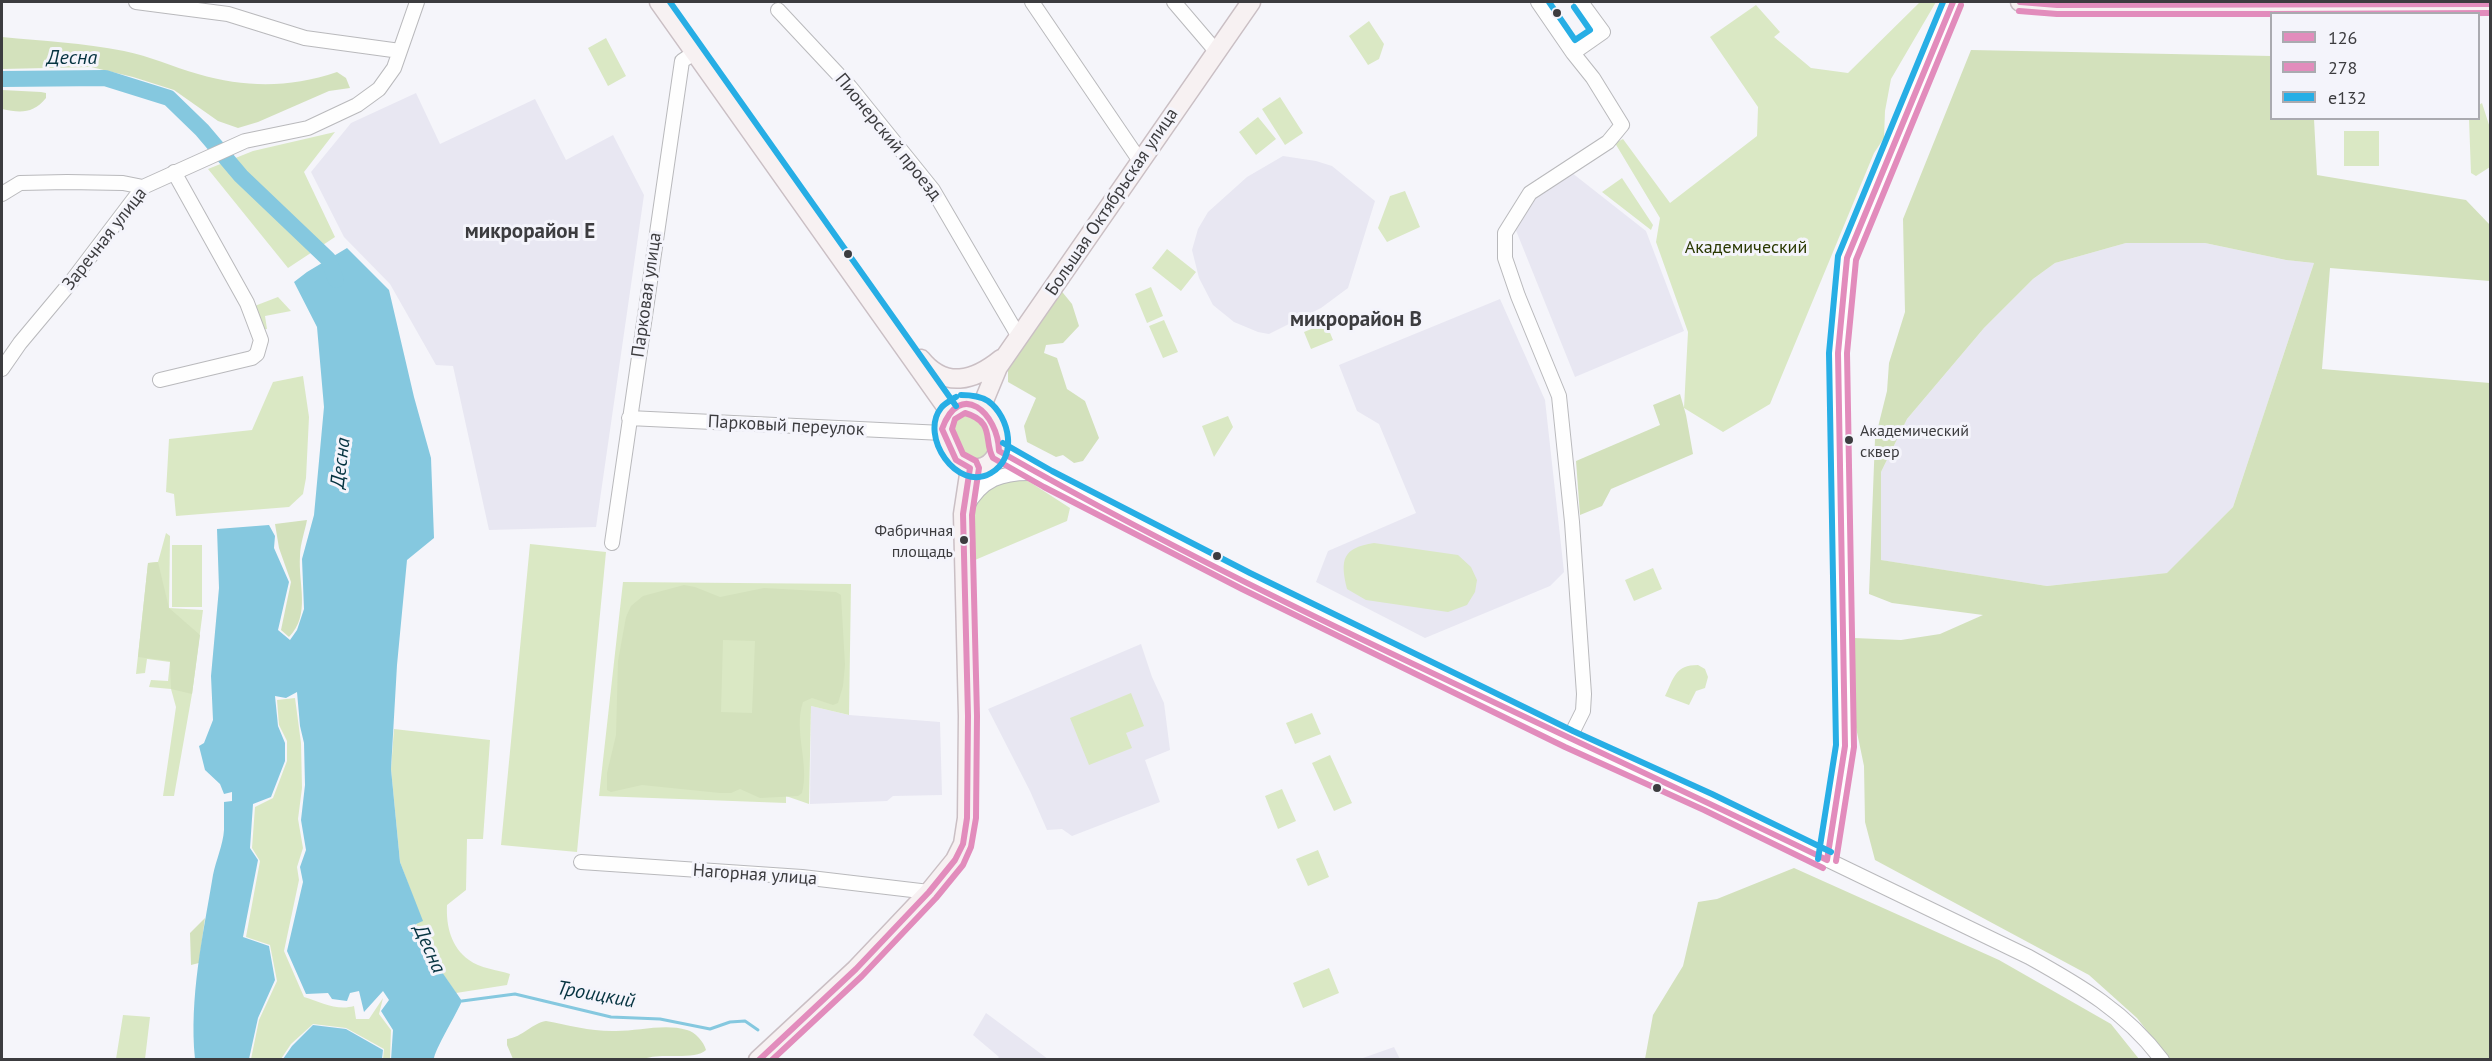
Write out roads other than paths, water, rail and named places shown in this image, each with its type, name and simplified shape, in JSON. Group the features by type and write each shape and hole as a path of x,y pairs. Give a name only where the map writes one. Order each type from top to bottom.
{"main road":[{"path":"658,2 949,411"},
{"name":"Большая Октябрьская улица","path":"981,408 998,367 1215,50 1251,2"},
{"path":"2020,2 2058,5 2490,4"},
{"path":"895,335 906,340 929,369 951,378 976,376 1007,355"},
{"path":"960,404 971,404 981,408 986,412 999,435 999,451 991,463 980,468 970,468 956,460 943,433 943,423 949,411 960,404"},
{"path":"758,1059 856,969 929,892 955,860 963,844 966,830 968,716 963,514 970,468"}],"street":[{"path":"136,2 228,14 305,38 400,51"},
{"name":"Заречная улица","path":"2,369 143,187 245,141 308,128 357,105 379,89 394,68 417,2"},
{"path":"1032,2 1140,161"},
{"path":"1174,2 1215,50"},
{"path":"1538,2 1593,78 1622,125 1608,142 1530,193 1505,233 1505,258 1551,376 1559,403 1572,522 1584,694 1583,711 1569,739"},
{"path":"1573,53 1603,32 1581,2"},
{"path":"1827,860 1845,746 1838,353 1847,258 1953,2"},
{"name":"Пионерский проезд","path":"778,10 850,87 933,190 1019,337"},
{"name":"Парковая улица","path":"612,543 682,61 694,53"},
{"path":"160,380 252,358 257,354 261,340 247,303 174,172"},
{"path":"2,194 20,183 123,183 143,187"},
{"name":"Парковый переулок","path":"629,418 943,433"},
{"path":"999,451 1036,473 1246,581 1569,739 1708,802 2029,957 2081,986 2122,1015 2162,1059"},
{"path":"963,514 973,495 991,480 1004,475 1036,473"},
{"name":"Нагорная улица","path":"580,862 802,877 929,892"}],"water":[{"path":"347,248 389,290 431,458 434,538 407,560 397,665 391,769 400,862 423,921 416,924 424,946 462,1001 434,1059 391,1060 393,1030 381,1011 389,1000 383,991 364,1012 359,991 350,993 347,1001 332,999 328,993 306,994 287,951 303,882 300,867 306,850 301,820 305,785 304,743 297,692 286,698 275,696 278,726 285,743 285,761 271,797 253,804 250,848 258,860 243,937 269,946 275,980 258,1018 249,1059 195,1059 195,990 201,944 213,875 224,830 224,802 232,801 232,792 224,794 220,784 205,770 199,746 204,743 213,720 211,676 219,588 217,529 269,525 275,536 274,548 289,582 278,630 290,640 297,630 304,609 302,559 314,515 324,407 317,327 294,282"},
{"path":"313,1025 346,1029 383,1050 382,1059 283,1059 292,1046"}],"waterway":[{"name":"Десна","path":"2,79 105,78 169,98 202,130 241,176 328,259 336,280"},
{"name":"Троицкий","path":"462,1001 515,994 611,1017 660,1019 710,1029 730,1022 745,1021 758,1030"}],"place":[{"name":"Академический сквер","path":"1849,440"},
{"name":"Фабричная площадь","path":"964,540"}],"district":[{"name":"микрорайон Е","path":"530,232"},
{"name":"микрорайон В","path":"1356,320"}],"park label":[{"name":"Академический","path":"1746,248"}]}
